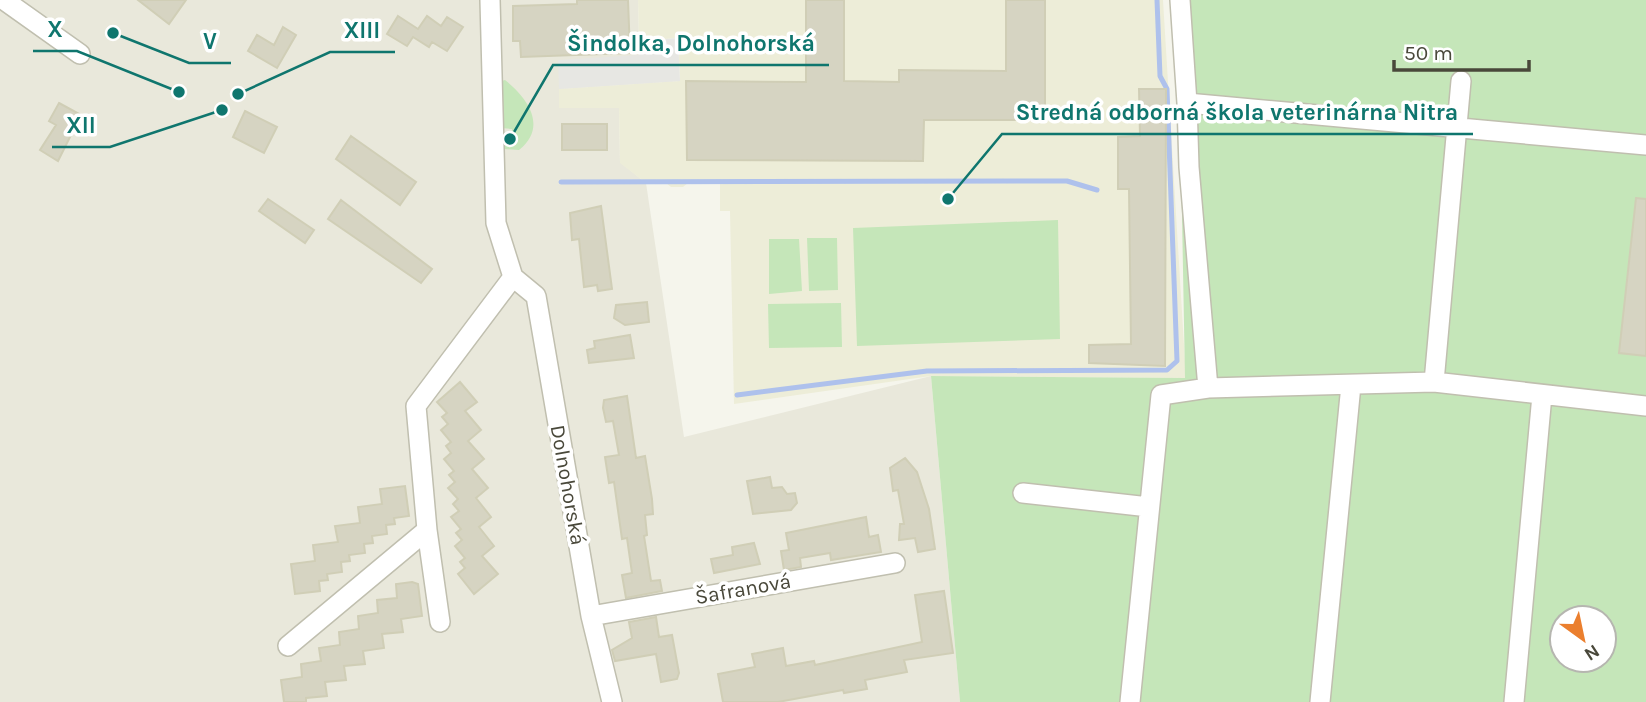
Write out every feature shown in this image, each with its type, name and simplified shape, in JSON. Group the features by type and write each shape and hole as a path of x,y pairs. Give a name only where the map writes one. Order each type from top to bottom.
{"street":[{"path":"4,0 80,54"},
{"name":"Dolnohorská","path":"490,0 496,223 513,277 536,296 591,616 612,702"},
{"path":"1180,0 1189,167 1208,388"},
{"path":"1434,382 1461,81"},
{"path":"1187,103 1646,145"},
{"path":"440,622 427,530 416,406 513,277"},
{"path":"1130,702 1161,395 1208,388 1434,382 1646,406"},
{"path":"1321,702 1352,384"},
{"path":"1514,702 1542,394"},
{"path":"1023,493 1149,507"},
{"path":"288,646 427,530"},
{"name":"Šafranová","path":"591,616 895,563"}],"shaded area":[{"path":"0,0 638,0 639,40 680,81 560,89 560,108 619,107 620,162 646,183 684,437 931,376 960,702 0,702"},
{"path":"638,0 1163,0 1186,378 931,376 734,404 730,211 720,211 720,183 688,183 683,187 671,187 666,183 646,183 620,163 619,108 559,108 559,89 680,81 678,38 639,41"},
{"path":"678,38 680,81 559,89 558,60 639,55 639,41"}],"green space":[{"path":"1178,0 1646,0 1646,702 960,702 931,376 1185,378"},
{"path":"505,80 521,95 532,113 532,132 519,150 504,149 499,142 512,143 512,129 501,128 498,82"},
{"path":"1058,220 1060,339 857,346 853,228"},
{"path":"807,238 837,238 838,290 809,291"},
{"path":"769,239 799,239 802,291 769,294"},
{"path":"841,303 842,347 769,348 768,304"}],"building":[{"path":"138,0 186,0 169,24"},
{"path":"577,0 628,0 630,53 521,57 520,41 513,41 513,6 577,4"},
{"path":"806,0 844,0 844,81 899,82 899,70 1006,71 1006,0 1045,0 1045,120 924,120 923,161 687,160 686,81 806,82"},
{"path":"398,16 418,29 427,16 441,26 447,17 463,27 447,51 432,42 429,47 413,37 407,46 387,34"},
{"path":"283,27 296,35 277,68 248,51 257,35 274,45"},
{"path":"1139,89 1166,89 1165,366 1089,363 1089,345 1131,344 1129,189 1118,189 1118,137 1140,136"},
{"path":"59,103 81,115 58,161 40,150 56,125 49,121"},
{"path":"245,111 277,127 264,153 233,137"},
{"path":"562,124 607,124 607,150 562,150"},
{"path":"351,136 416,182 400,205 336,159"},
{"path":"1636,198 1646,199 1646,356 1619,353"},
{"path":"268,199 314,230 305,243 259,211"},
{"path":"341,200 432,269 421,283 328,219"},
{"path":"601,206 612,289 598,291 597,285 584,287 579,239 572,240 570,213"},
{"path":"647,302 649,322 625,325 614,318 616,305"},
{"path":"630,335 634,358 589,363 587,350 595,348 594,341"},
{"path":"460,382 477,402 465,411 481,430 468,441 484,459 472,469 488,488 476,498 491,517 479,527 494,546 482,556 498,574 474,594 458,574 465,568 460,562 465,558 455,546 462,540 456,533 461,529 451,517 459,511 453,504 458,499 448,488 455,482 449,475 454,471 444,459 451,453 446,446 451,442 441,430 448,424 442,417 447,413 437,402"},
{"path":"627,396 636,458 645,456 652,499 653,514 645,515 647,535 644,536 651,581 660,580 662,591 626,598 622,575 632,573 627,538 622,539 614,482 609,483 605,457 619,455 613,421 606,422 603,408 604,400"},
{"path":"905,458 917,472 929,509 935,549 918,552 915,538 899,540 900,524 904,524 898,490 893,491 890,468"},
{"path":"770,477 772,488 782,487 787,494 795,493 797,503 791,510 753,514 747,481"},
{"path":"405,486 409,516 394,518 395,524 386,525 387,534 372,536 373,543 364,544 365,553 349,555 350,561 341,562 342,572 327,574 328,580 319,581 320,591 295,594 291,564 315,561 313,545 338,542 335,526 360,523 358,507 382,504 380,489"},
{"path":"866,517 869,537 878,535 881,552 831,560 830,553 800,558 801,567 784,570 781,551 789,550 786,533"},
{"path":"754,543 760,564 714,573 711,559 733,555 732,547"},
{"path":"396,584 418,584 422,616 401,619 403,632 382,634 384,648 363,651 365,664 344,666 346,680 325,682 327,696 306,698 306,702 284,702 281,680 302,677 301,664 321,661 319,648 340,645 339,632 359,629 358,616 378,613 377,600 397,598"},
{"path":"944,591 953,653 904,660 907,672 865,680 867,689 844,693 843,690 778,702 723,702 718,674 755,667 752,654 783,648 786,666 814,661 815,665 922,642 915,595"},
{"path":"656,617 659,637 672,635 679,673 677,679 661,682 656,654 615,661 612,650 632,638 629,622"}],"waterway":[{"path":"737,395 927,371 1167,370 1177,361 1167,89 1160,76 1157,0"},
{"path":"561,182 1067,181 1097,190"}],"place":[{"name":"V","path":"113,33"},
{"name":"X","path":"179,92"},
{"name":"XIII","path":"238,94"},
{"name":"XII","path":"222,110"},
{"name":"Šindolka, Dolnohorská","path":"510,139"},
{"name":"Stredná odborná škola veterinárna Nitra","path":"948,199"}]}
